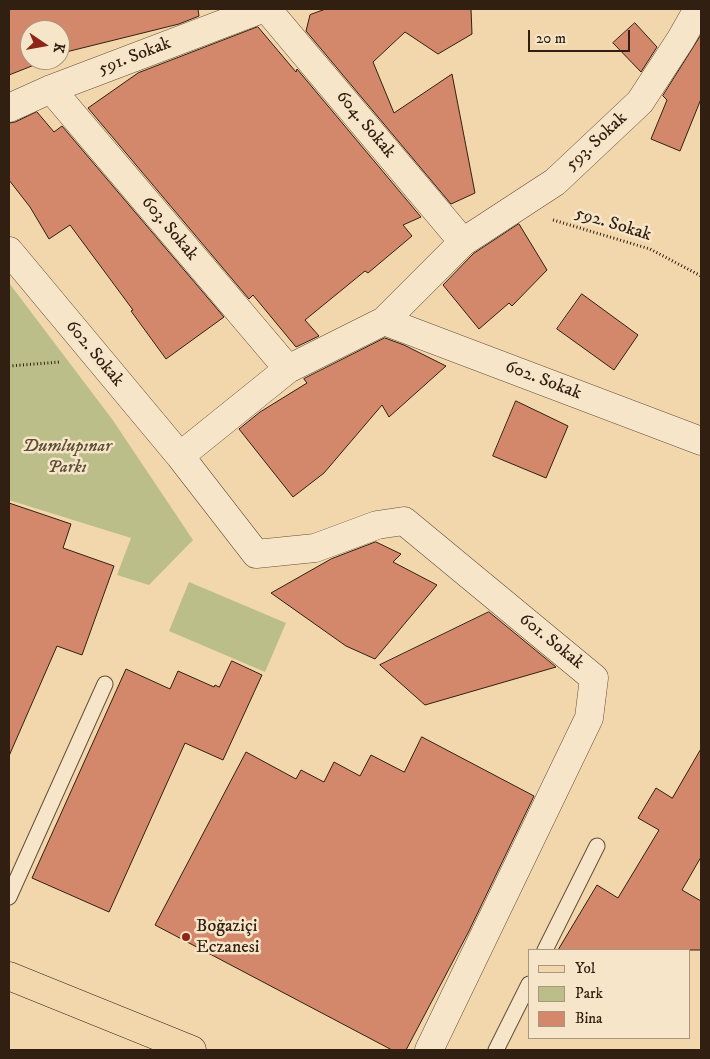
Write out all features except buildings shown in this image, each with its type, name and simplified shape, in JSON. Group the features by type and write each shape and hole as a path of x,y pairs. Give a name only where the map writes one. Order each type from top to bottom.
{"main road":[{"path":"9,976 192,1050"}],"street":[{"name":"591. Sokak","path":"9,108 51,89 262,9"},
{"name":"604. Sokak","path":"267,9 463,242"},
{"name":"593. Sokak","path":"180,456 288,369 384,321 463,242 555,182 640,102 698,9"},
{"name":"603. Sokak","path":"51,89 288,369"},
{"name":"602. Sokak","path":"9,251 180,456"},
{"name":"602. Sokak","path":"384,321 701,441"},
{"name":"601. Sokak","path":"180,456 256,554 315,548 377,525 404,521 594,678 589,718 429,1050"}],"lane":[{"path":"9,897 105,684"},
{"path":"546,949 597,846"},
{"path":"496,1050 528,986"}],"path":[{"name":"592. Sokak","path":"514,209 650,249 701,276"},
{"path":"9,366 98,359"}],"green space":[{"name":"Dumlupınar Parkı","path":"9,283 112,419 193,540 149,585 117,575 131,538 9,500"},
{"path":"189,582 286,623 265,672 169,631"}],"place":[{"name":"Boğaziçi Eczanesi","path":"186,937"}]}
